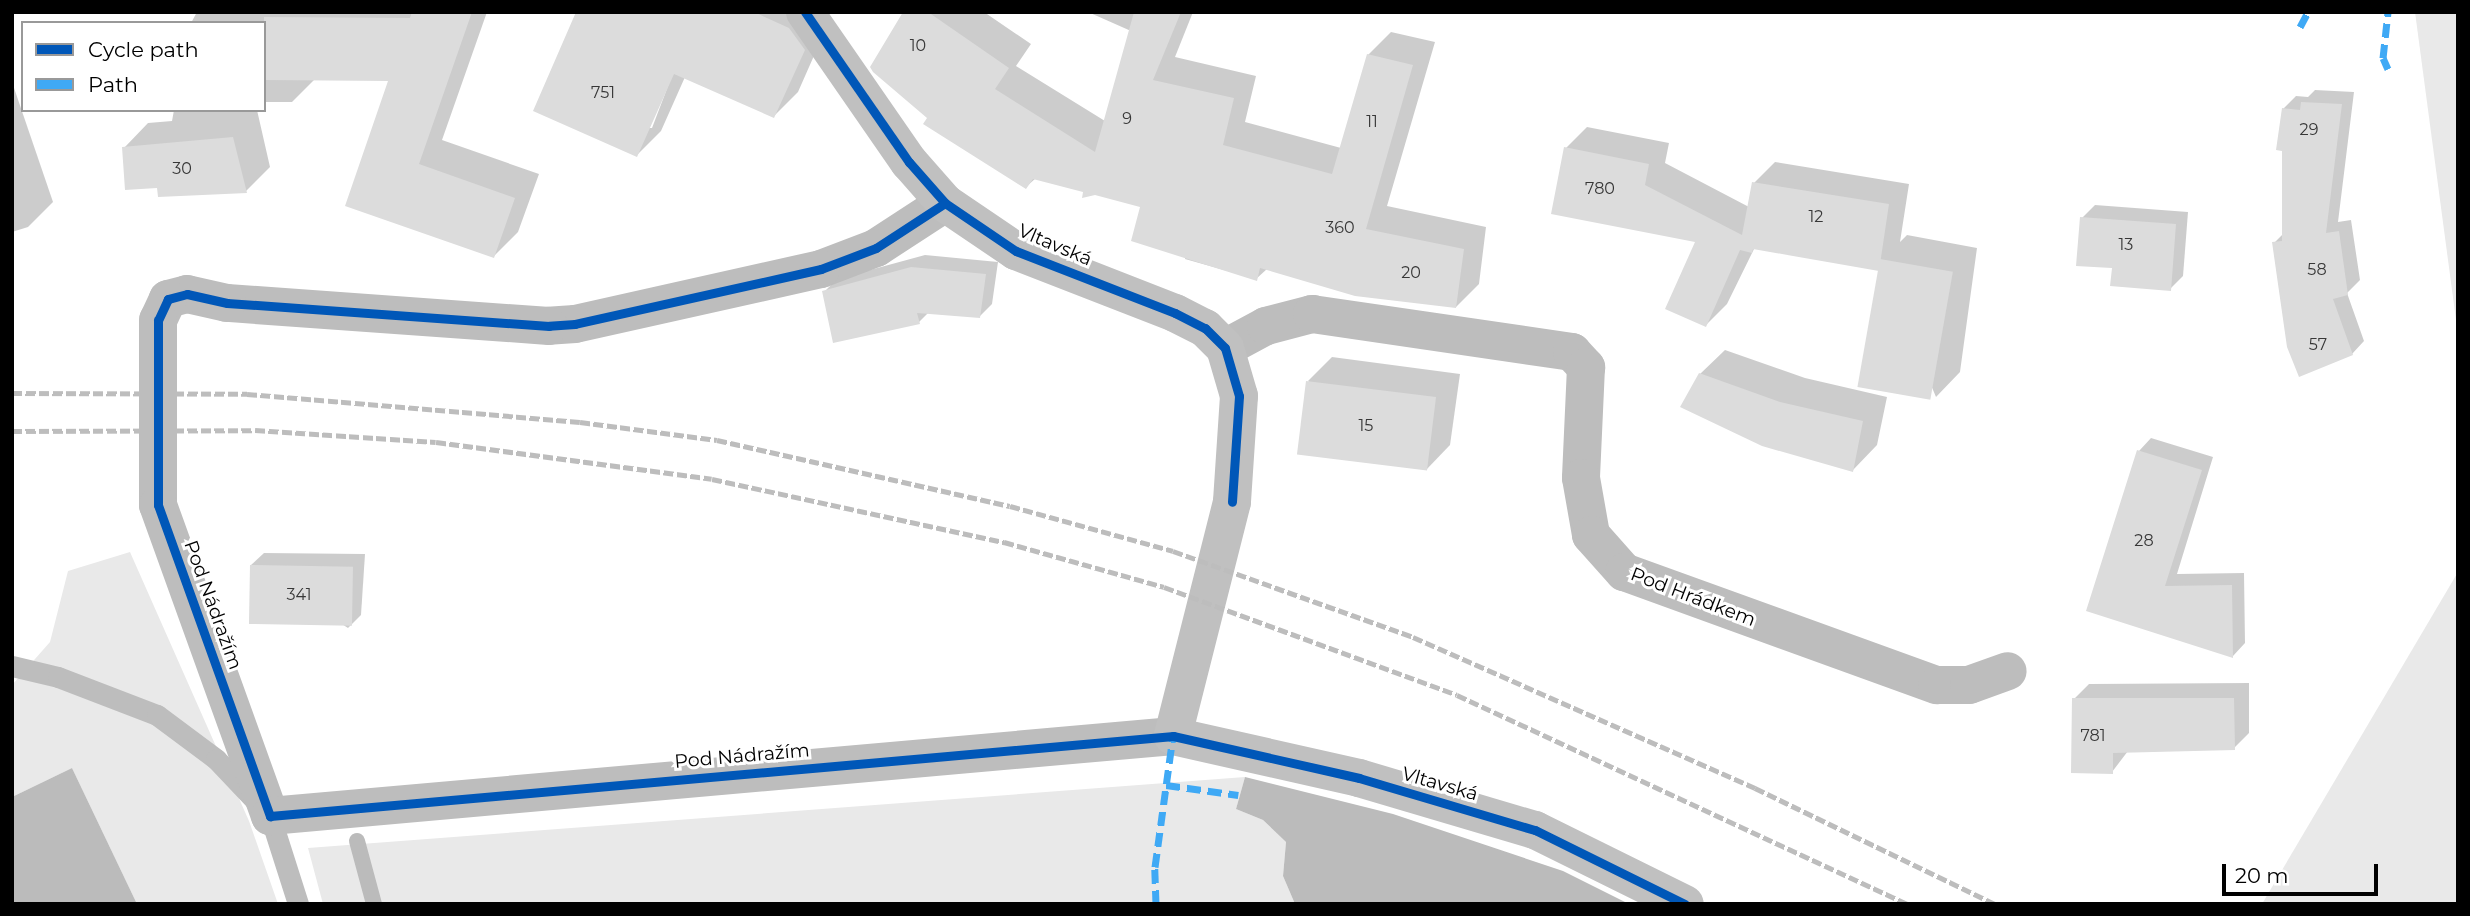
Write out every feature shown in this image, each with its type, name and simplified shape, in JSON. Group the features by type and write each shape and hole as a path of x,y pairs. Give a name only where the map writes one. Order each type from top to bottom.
{"street":[{"name":"Vltavská","path":"806,12 909,162 945,203 1016,251 1175,313 1205,328 1225,348"},
{"name":"Pod Nádražím","path":"945,203 876,248 821,269 575,324 549,327 227,303 187,294 168,299 158,320 159,505 270,816 1172,736"},
{"name":"Pod Hrádkem","path":"1225,348 1288,317 1312,314 1572,352 1586,367 1581,478 1591,535 1624,572 1937,685 1969,685 2008,671"},
{"path":"1172,736 1232,502 1239,396 1225,348"},
{"name":"Vltavská","path":"1172,736 1359,778 1535,830 1685,904"}],"lane":[{"path":"12,666 58,677 157,715 216,760 270,816 298,904"}],"shaded area":[{"path":"2415,12 2458,12 2458,335"},
{"path":"130,552 249,821 278,904 137,904 72,768 12,797 12,685 50,642 68,571"},
{"path":"2458,572 2458,904 2262,904"},
{"path":"72,768 137,904 12,904 12,797"},
{"path":"1245,777 1236,809 1263,820 1286,842 1283,876 1295,904 323,904 308,848"},
{"path":"1245,777 1393,814 1563,871 1629,904 1295,904 1283,876 1286,842 1263,820 1236,809"}],"building":[{"path":"412,12 472,12 419,164 515,198 494,258 345,206 388,81 266,80 264,17 410,18"},
{"path":"576,12 754,12 789,28 805,50 774,118 674,74 637,157 533,111"},
{"path":"903,12 928,12 1009,68 995,89 1095,152 1134,12 1181,12 1153,80 1234,98 1223,145 1332,174 1367,54 1413,65 1366,229 1464,249 1456,308 1355,296 1260,268 1257,281 1131,241 1140,207 1095,195 1082,198 1083,192 1033,179 1026,189 923,124 927,118 873,72 870,67"},
{"path":"2301,102 2342,104 2326,233 2339,231 2348,295 2333,299 2353,355 2299,377 2287,347 2272,242 2282,241 2282,151 2276,150 2282,108 2300,110"},
{"path":"233,137 247,193 158,197 157,188 125,190 122,147"},
{"path":"1564,147 1649,164 1645,185 1742,235 1752,182 1889,204 1879,271 1753,249 1752,253 1740,250 1706,327 1665,309 1695,242 1551,214"},
{"path":"2080,217 2176,224 2171,291 2110,286 2112,268 2076,266"},
{"path":"1880,259 1953,272 1930,400 1857,387"},
{"path":"911,267 986,274 980,318 917,313 920,324 833,343 822,291"},
{"path":"1699,373 1780,402 1863,421 1853,472 1762,446 1680,407"},
{"path":"1306,381 1436,397 1427,470 1297,454"},
{"path":"2137,450 2202,470 2165,586 2232,585 2233,658 2086,611"},
{"path":"250,565 353,567 352,626 249,624"},
{"path":"2072,698 2234,698 2235,750 2113,753 2113,774 2071,773"}],"waterway":[{"path":"357,841 374,904"}],"railway":[{"path":"12,393 247,394 580,422 717,440 1010,506 1173,551 1413,637 1755,788 1995,904"},
{"path":"12,431 255,430 436,442 712,479 1004,542 1164,587 1457,695 1907,904"}],"marked path":[{"path":"2300,27 2308,12"},
{"path":"2388,12 2383,58 2388,69"},
{"path":"1156,904 1155,867 1173,736"},
{"path":"1166,785 1238,795"}],"cycle path":[{"path":"805,12 909,162 945,203 1016,251 1175,313 1205,328 1225,348 1239,396 1232,502"},
{"path":"945,203 876,248 821,269 575,324 549,326 227,303 187,294 168,299 158,320 158,505 270,816 1173,736 1359,778 1535,830 1685,904"}]}
